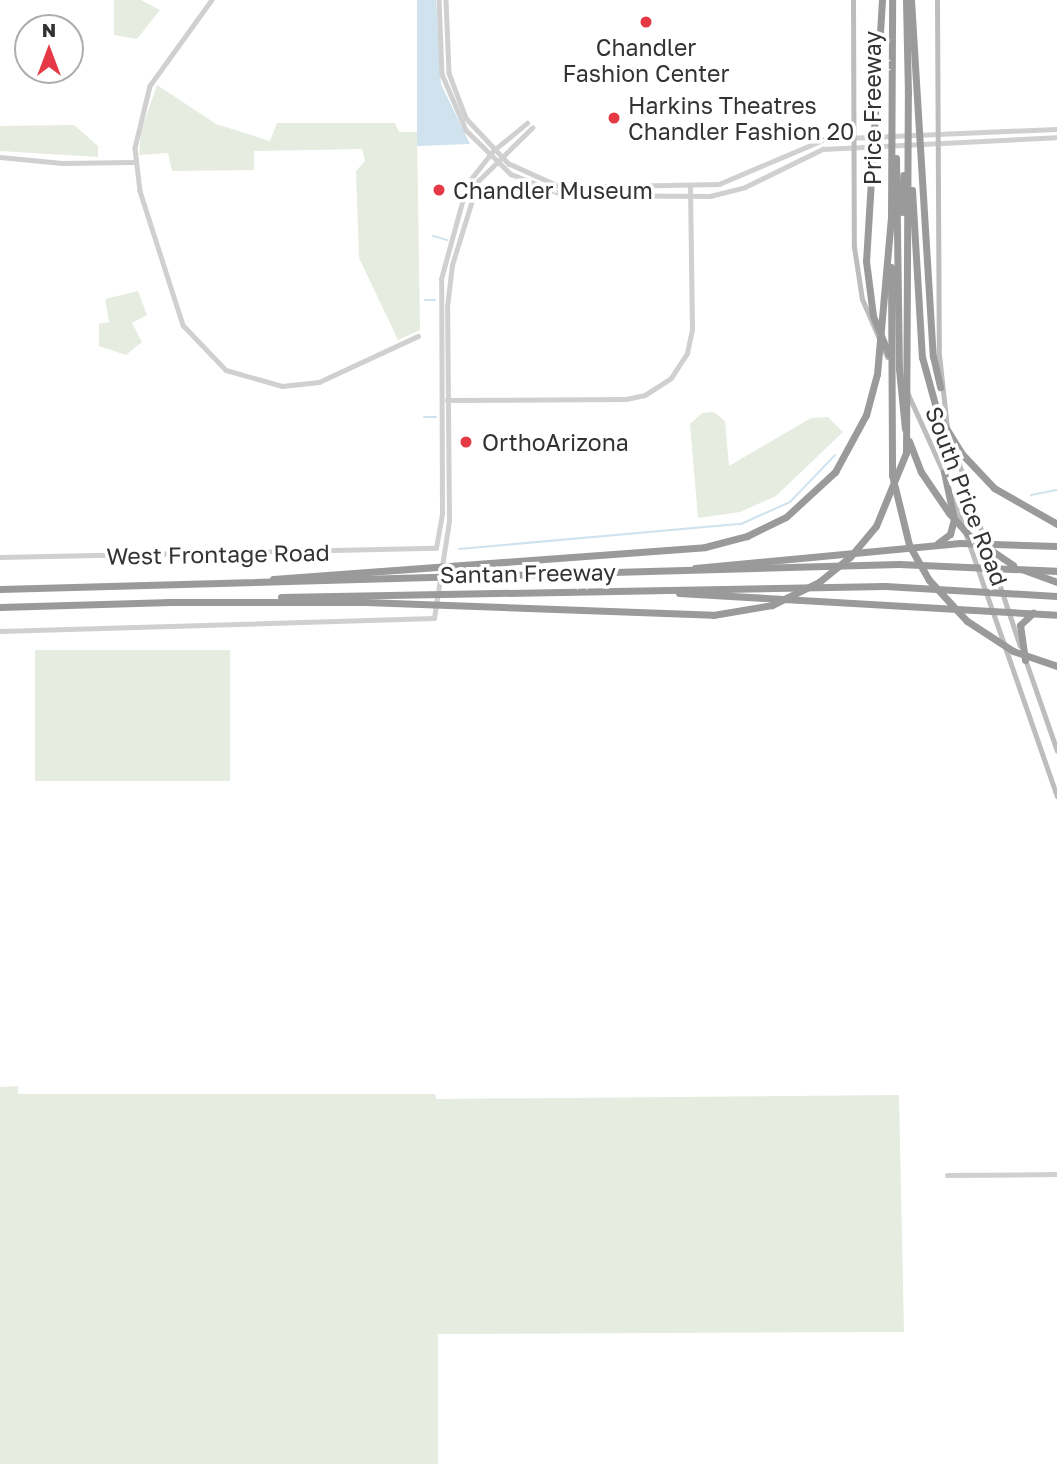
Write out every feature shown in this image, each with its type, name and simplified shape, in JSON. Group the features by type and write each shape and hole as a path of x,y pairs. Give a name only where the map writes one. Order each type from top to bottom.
{"highway":[{"path":"882,0 866,271 875,325 903,385"},
{"name":"Price Freeway","path":"886,316 891,216 892,0"},
{"path":"909,0 933,355 940,387"},
{"name":"Price Freeway","path":"908,91 909,0"},
{"path":"901,370 908,91"},
{"path":"166,602 365,602 707,615 772,605 828,576 869,536 896,488 908,435 908,91"},
{"path":"908,91 921,344 933,400 948,433 980,475 1010,501 1057,524"},
{"path":"892,92 901,370 906,433 939,501 995,554 1057,580"},
{"path":"223,584 732,541 786,517 827,482 855,441 875,386 886,316"},
{"path":"886,316 891,386 891,456 902,524 938,592 991,639 1056,666"},
{"path":"935,545 954,526 944,471"},
{"path":"601,575 935,545 970,547 984,542 1057,546"},
{"name":"Santan Freeway","path":"0,589 601,575 926,564 1057,571"},
{"name":"Santan Freeway","path":"0,607 629,590 898,586 1057,596"},
{"path":"629,590 1057,614"},
{"path":"1026,661 1020,625 1027,614 1038,613"}],"main road":[{"name":"South Price Road","path":"853,0 858,281 876,338 903,385 944,471 1057,796"},
{"name":"South Price Road","path":"937,0 940,387 953,452 1057,751"}],"street":[{"path":"212,0 150,86 136,128 135,162 180,318 199,347 226,370 264,384 319,383 418,336"},
{"path":"439,0 446,90 466,130 491,159 527,182 569,196 690,197 733,191 797,157 855,146 1057,137"},
{"path":"446,0 452,84 466,118 496,154 531,177 567,188 690,188 736,179 803,144 855,137 1057,129"},
{"path":"445,556 436,548 442,522 441,279 462,194 491,159 527,123"},
{"path":"496,154 532,128"},
{"path":"992,132 992,139"},
{"path":"0,157 62,163 135,162"},
{"path":"0,631 430,621 437,612 445,556 452,265 468,201 491,159"},
{"path":"440,400 626,399 645,395 671,378 687,353 692,330 690,188"},
{"name":"West Frontage Road","path":"0,557 436,548"},
{"path":"947,1175 1057,1174"}],"shaded area":[{"path":"114,0 141,0 160,10 137,39 114,35"},
{"path":"157,85 216,124 270,141 277,123 395,123 399,132 417,132 420,330 398,340 359,258 356,171 365,161 362,149 254,151 254,170 172,171 168,153 139,155 141,131"},
{"path":"74,125 98,146 98,157 0,151 0,126"},
{"path":"138,291 147,315 132,323 142,342 126,355 99,346 99,324 109,322 105,299"},
{"path":"714,412 725,421 729,466 811,418 828,417 843,432 776,496 740,512 698,518 690,424 702,413"},
{"path":"35,650 230,650 230,781 35,781"},
{"path":"18,1086 18,1094 435,1094 436,1099 899,1095 904,1332 438,1334 438,1464 0,1464 0,1087"}],"water":[{"path":"417,0 436,0 441,84 470,144 417,146"}],"waterway":[{"path":"433,236 447,240"},
{"path":"425,300 435,300"},
{"path":"424,417 436,417"},
{"path":"459,549 741,524 790,502 835,455"},
{"path":"1031,495 1057,490"}],"place":[{"name":"Chandler Fashion Center","path":"646,22"},
{"name":"Harkins Theatres Chandler Fashion 20","path":"614,118"},
{"name":"Chandler Museum","path":"439,190"},
{"name":"OrthoArizona","path":"466,442"}]}
